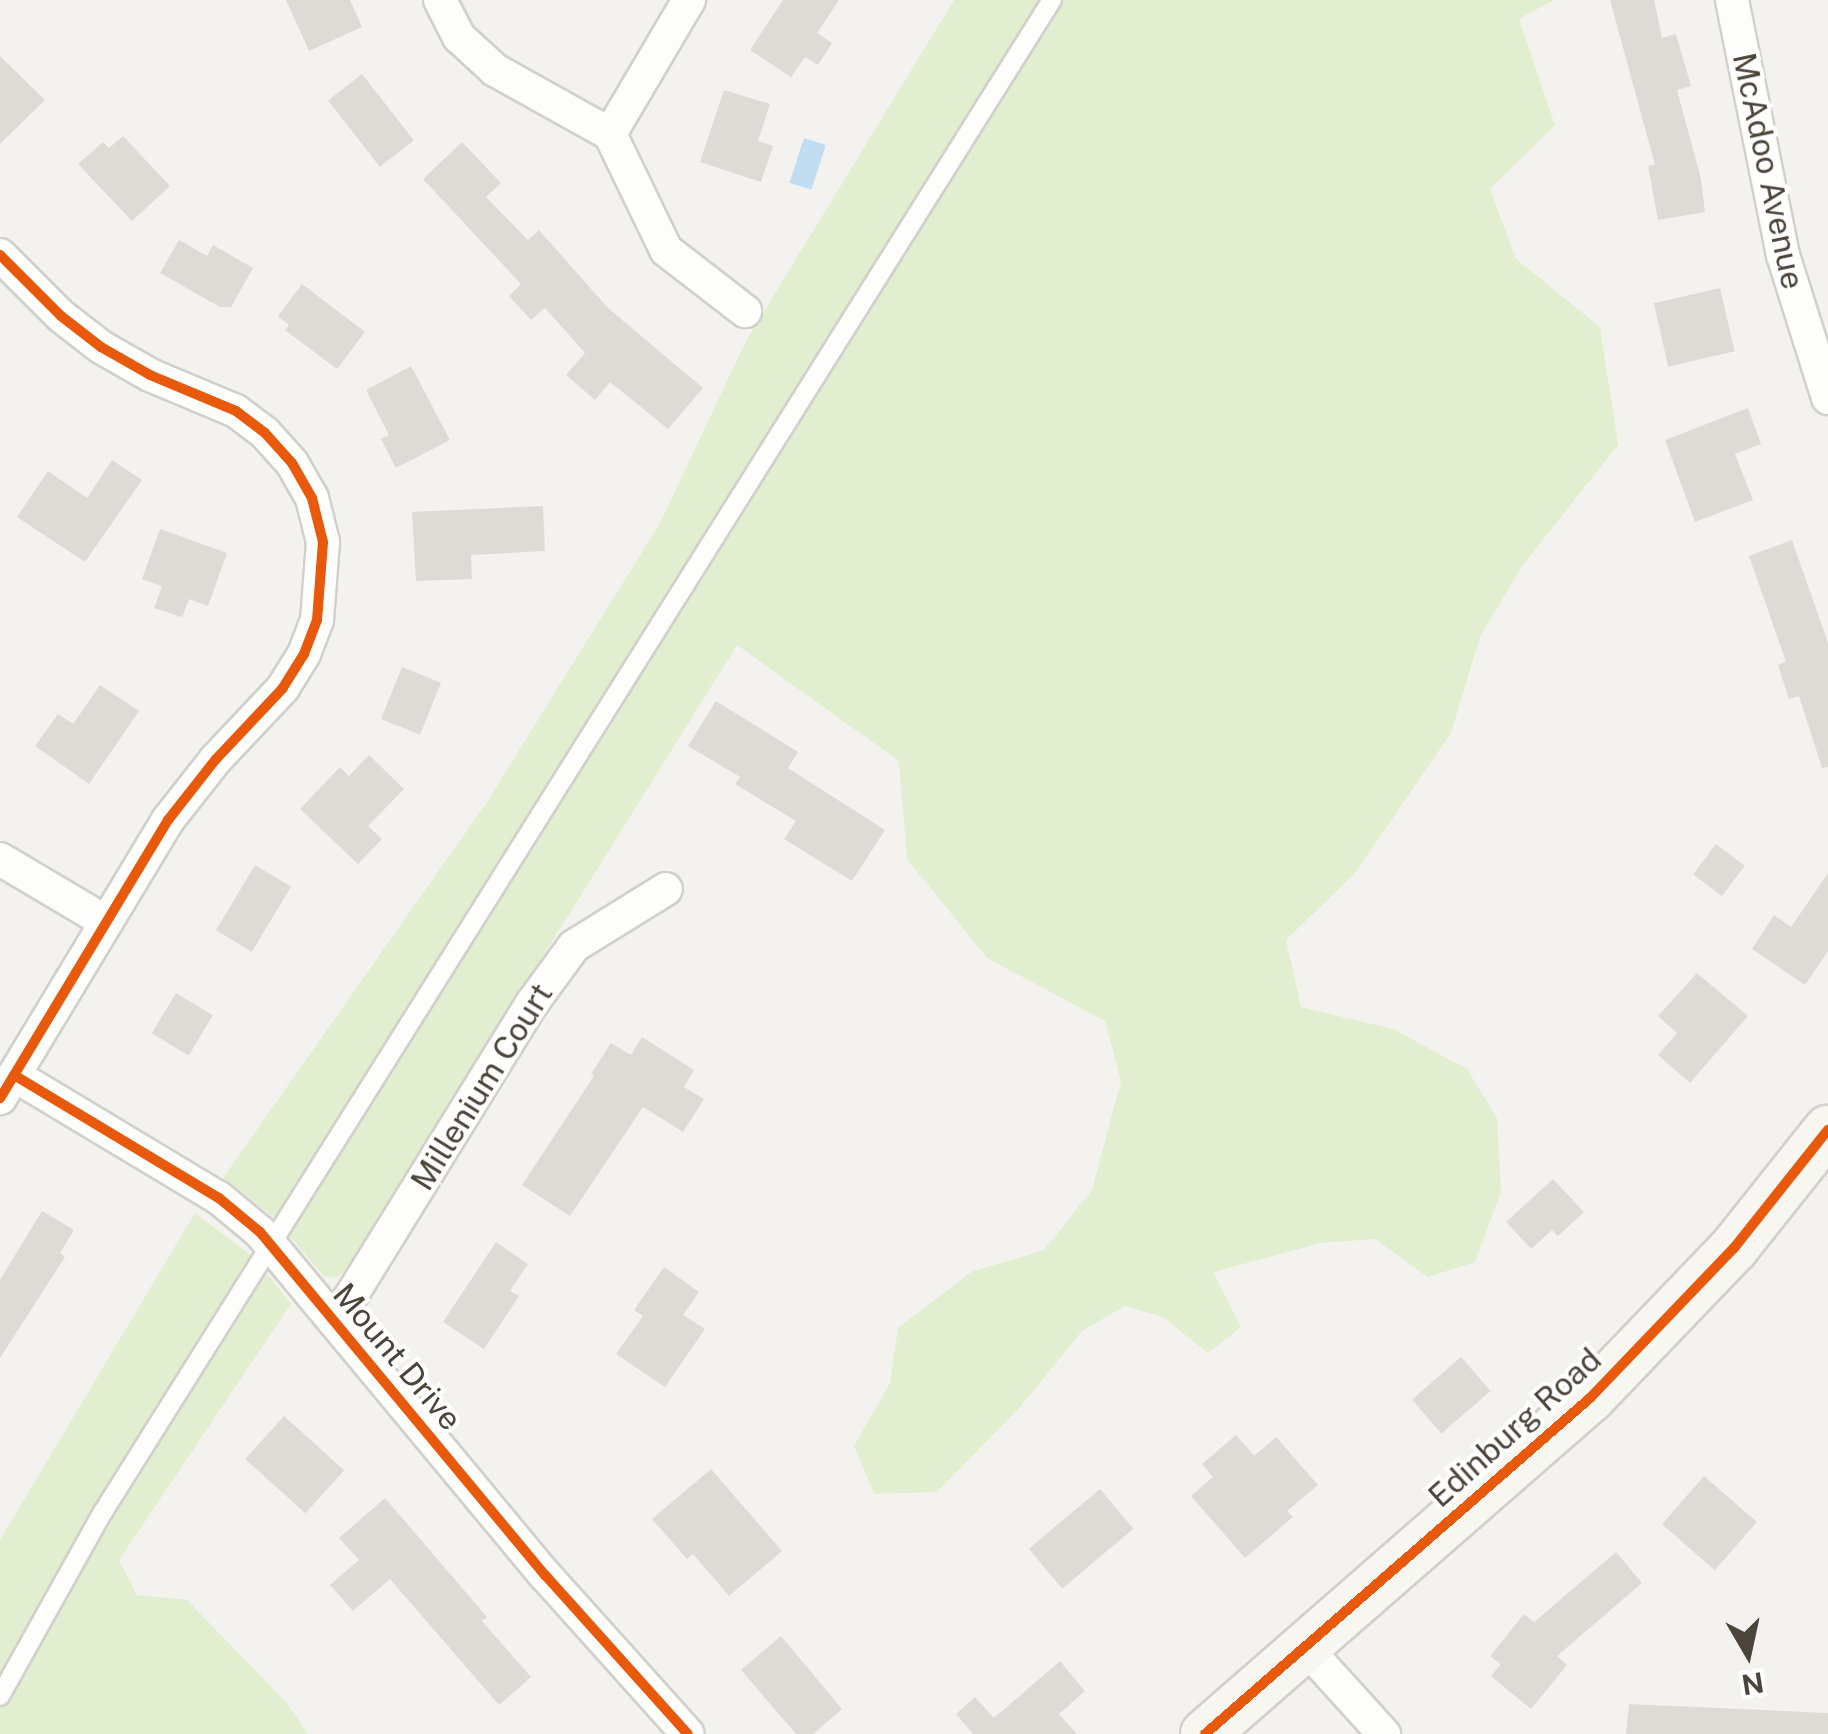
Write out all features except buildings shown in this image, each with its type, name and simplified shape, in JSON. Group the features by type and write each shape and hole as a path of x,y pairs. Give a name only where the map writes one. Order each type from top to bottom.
{"main road":[{"name":"Edinburg Road","path":"1205,1734 1590,1398 1734,1248 1828,1130"}],"street":[{"path":"440,0 458,37 495,70 610,134 647,220 666,250 745,311"},
{"path":"610,134 689,0"},
{"name":"McAdoo Avenue","path":"1732,0 1783,255 1828,398"},
{"path":"0,255 61,316 101,347 150,375 236,411 266,433 292,463 312,498 324,542 317,620 304,654 283,688 216,759 168,820 7,1086"},
{"path":"0,859 106,922"},
{"name":"Millenium Court","path":"335,1322 533,1002 574,946 666,888"},
{"name":"Mount Drive","path":"7,1086 219,1198 272,1247 546,1576 688,1734"},
{"path":"1305,1647 1384,1734"}],"lane":[{"path":"0,1696 104,1512 1052,0"}],"green space":[{"path":"954,0 1554,0 1519,19 1555,125 1490,189 1516,259 1600,327 1618,445 1522,566 1480,637 1451,733 1355,873 1286,940 1301,1007 1393,1029 1467,1069 1497,1118 1501,1192 1475,1262 1428,1277 1375,1239 1321,1243 1213,1272 1241,1327 1208,1353 1163,1317 1125,1306 1082,1331 1020,1407 937,1492 874,1494 854,1446 890,1383 898,1328 971,1272 1044,1250 1092,1190 1121,1081 1105,1021 987,958 907,859 899,761 737,645 349,1267 337,1278 325,1277 272,1216 223,1178 487,802 660,523 746,341"},
{"path":"195,1213 255,1258 291,1304 119,1560 137,1595 187,1600 287,1703 308,1734 0,1734 0,1540"}],"water":[{"path":"804,138 826,145 811,190 789,183"}],"cycle path":[{"path":"0,255 61,316 101,347 150,375 236,411 265,433 292,463 312,498 323,542 317,620 304,654 283,688 216,759 168,820 0,1098"},
{"path":"14,1075 219,1198 260,1232 546,1576 688,1734"},
{"path":"1205,1734 1590,1398 1734,1248 1828,1130"}]}
